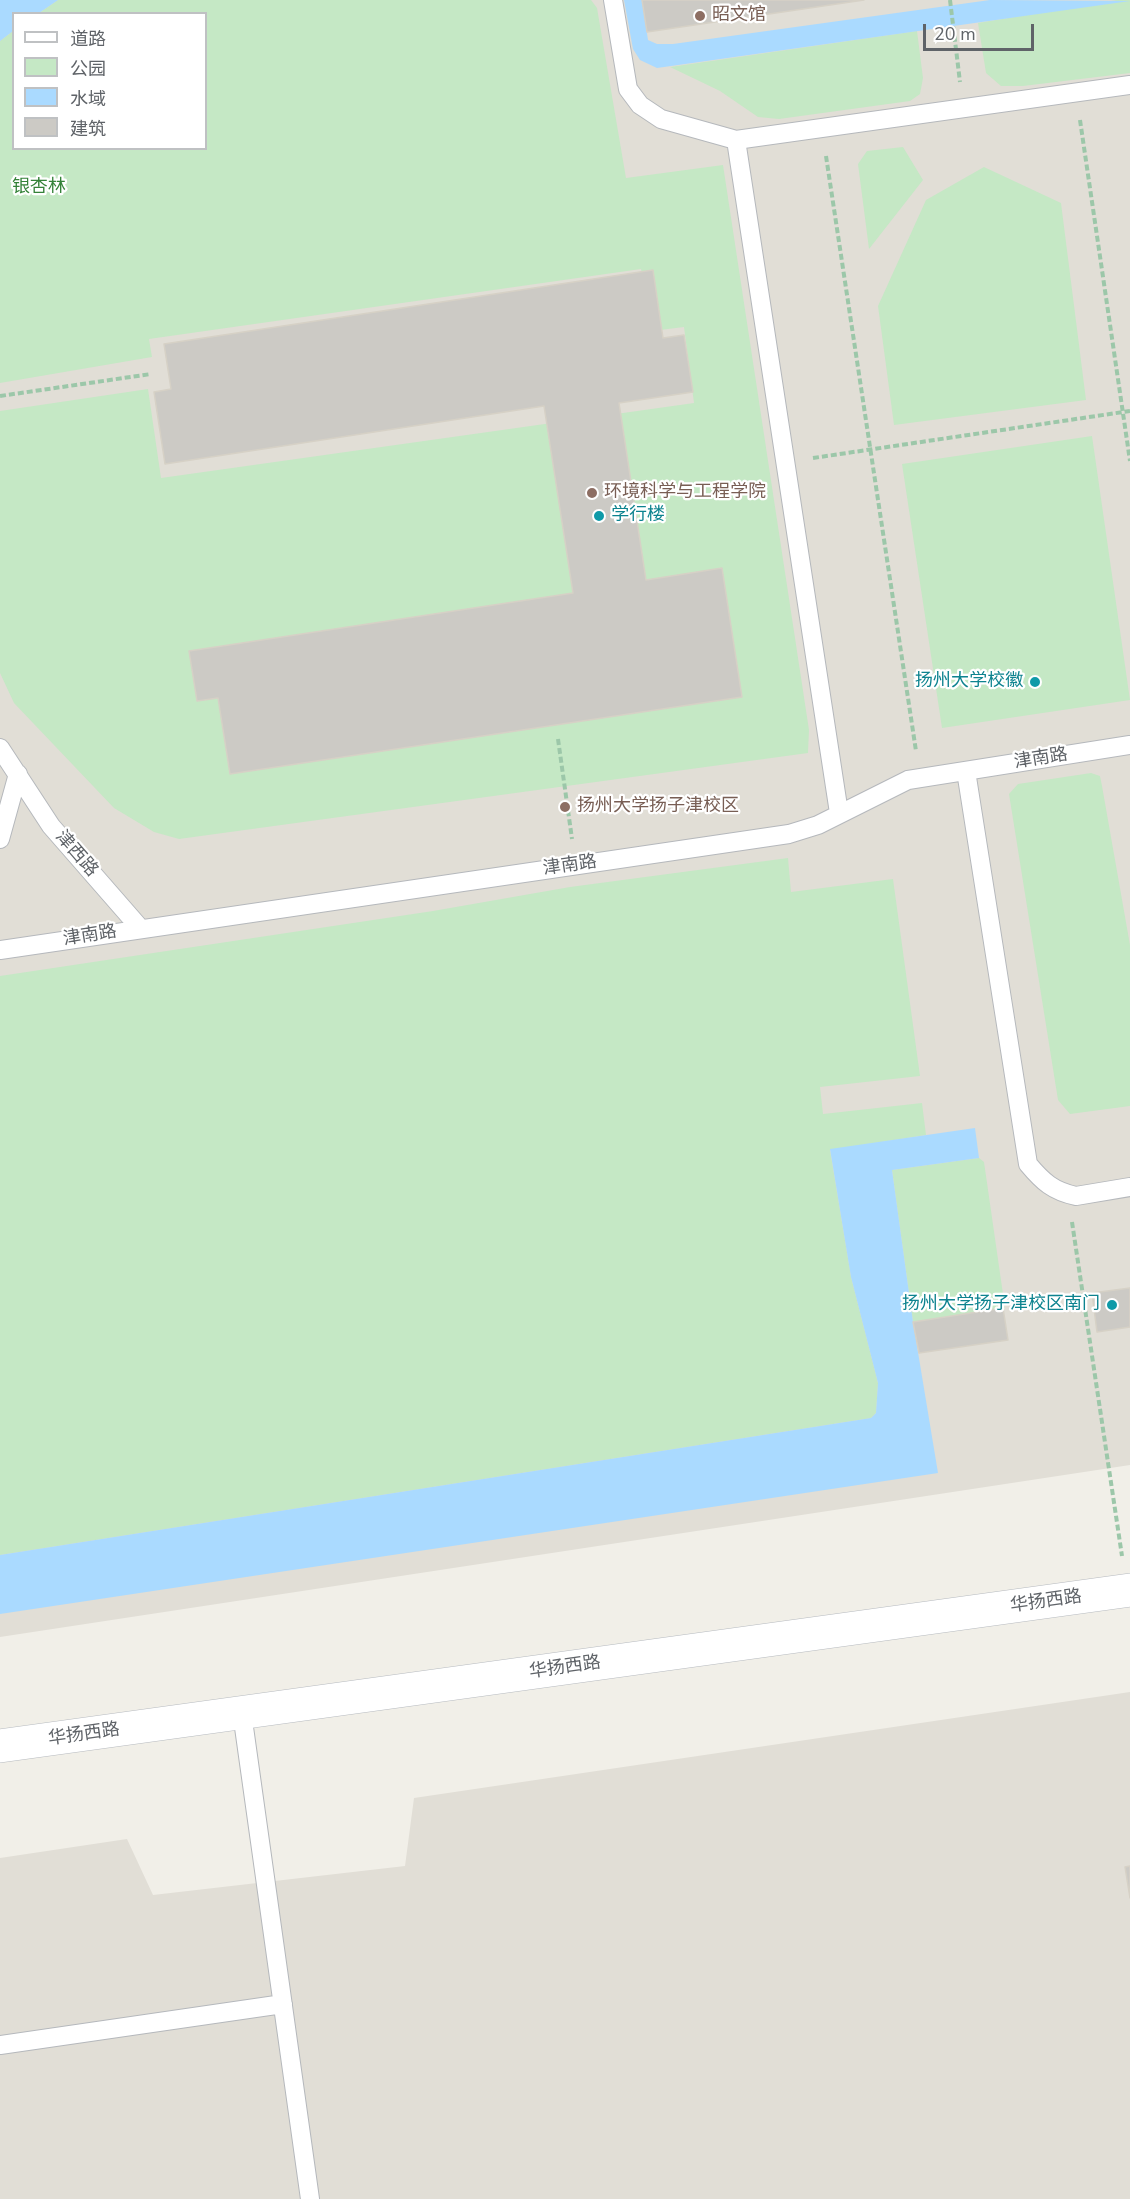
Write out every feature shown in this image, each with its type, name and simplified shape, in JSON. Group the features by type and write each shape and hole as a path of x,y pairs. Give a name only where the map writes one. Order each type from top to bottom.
{"main road":[{"name":"华扬西路","path":"0,1746 1129,1591"}],"lane":[{"path":"613,0 628,89 640,105 661,119 736,140 1130,86"},
{"path":"736,140 839,813"},
{"name":"津南路","path":"0,950 789,834 818,825 908,780 1130,745"},
{"name":"津西路","path":"0,748 51,826 140,928"},
{"path":"966,771 1028,1164 1043,1183 1076,1196 1130,1187"},
{"path":"0,839 18,774"},
{"path":"242,1713 310,2199"},
{"path":"0,2045 283,2004"}],"path":[{"path":"950,0 964,108"},
{"path":"1076,93 1130,461"},
{"path":"821,128 920,778"},
{"path":"0,396 151,374"},
{"path":"785,462 1130,411"},
{"path":"558,739 576,865"},
{"path":"1068,1194 1129,1591"}],"shaded area":[{"name":"扬州大学扬子津校区","path":"0,0 1130,0 1130,1465 0,1637"},
{"path":"1130,1692 1130,2199 0,2199 0,1858 127,1839 153,1895 405,1866 414,1798"}],"green space":[{"name":"银杏林","path":"58,0 591,0 597,8 626,178 723,165 809,730 808,753 179,839 154,832 114,808 14,703 0,673 0,411 148,389 161,478 694,403 684,327 652,331 641,269 149,339 152,357 0,383 0,41 12,32 12,150 207,150 207,12 40,12"},
{"path":"1117,0 1130,0 1130,73 1023,86 1001,86 986,73 978,23"},
{"path":"917,31 923,78 920,94 910,101 779,119 758,117 720,91 670,67"},
{"path":"903,147 923,180 869,249 858,164 867,151"},
{"path":"984,167 1061,203 1086,400 894,425 878,306 926,200"},
{"path":"1092,436 1130,700 942,728 902,464"},
{"path":"1091,773 1100,776 1130,945 1130,1106 1070,1114 1058,1100 1009,794 1018,784"},
{"path":"788,858 791,892 893,879 920,1076 820,1087 823,1114 922,1103 926,1135 830,1150 851,1277 878,1383 876,1413 871,1418 0,1555 0,976 433,911 570,887"},
{"path":"979,1158 984,1162 1005,1308 913,1322 892,1170"}],"water":[{"path":"0,0 58,0 40,12 12,12 12,32 0,41"},
{"path":"624,0 642,0 648,40 657,44 673,44 990,0 1130,1 657,68 640,60 633,49"},
{"path":"975,1128 979,1158 892,1170 913,1322 938,1473 0,1614 0,1555 871,1418 876,1413 878,1383 851,1277 830,1149"}],"building":[{"name":"昭文馆","path":"642,0 864,0 647,32"},
{"name":"学行楼","path":"653,270 663,338 684,335 693,392 619,403 646,580 722,568 742,697 230,774 218,698 197,701 189,651 573,593 544,406 165,464 154,392 171,389 164,344"},
{"name":"扬州大学扬子津校区南门","path":"1130,1288 1130,1327 1097,1332 1092,1293"},
{"path":"1003,1308 1008,1340 919,1353 913,1322"},
{"path":"1130,1866 1130,1898 1125,1867"}],"place":[{"name":"昭文馆","path":"700,16"},
{"name":"环境科学与工程学院","path":"592,493"},
{"name":"学行楼","path":"599,516"},
{"name":"扬州大学校徽","path":"1035,682"},
{"name":"扬州大学扬子津校区","path":"565,807"},
{"name":"扬州大学扬子津校区南门","path":"1112,1305"}]}
